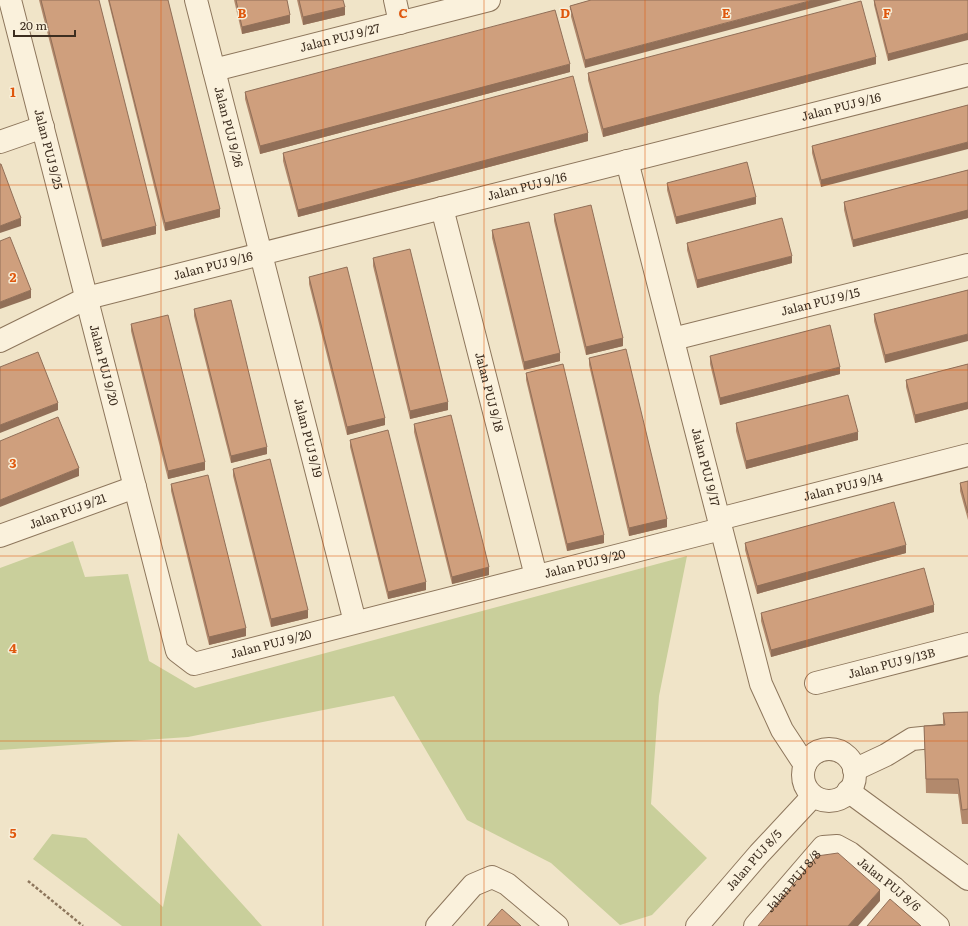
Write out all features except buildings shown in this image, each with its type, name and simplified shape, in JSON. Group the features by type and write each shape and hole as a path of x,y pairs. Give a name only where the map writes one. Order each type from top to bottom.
{"street":[{"name":"Jalan PUJ 9/25","path":"10,0 87,298"},
{"name":"Jalan PUJ 9/26","path":"196,0 261,254"},
{"path":"395,0 400,23"},
{"name":"Jalan PUJ 9/27","path":"214,70 489,0"},
{"name":"Jalan PUJ 9/16","path":"0,341 87,298 968,75"},
{"path":"0,142 43,126"},
{"name":"Jalan PUJ 9/17","path":"627,162 761,684 782,730 805,764"},
{"name":"Jalan PUJ 9/18","path":"442,208 536,576"},
{"name":"Jalan PUJ 9/19","path":"261,254 355,622"},
{"name":"Jalan PUJ 9/15","path":"673,340 968,265"},
{"name":"Jalan PUJ 9/20","path":"87,298 177,651 194,664 536,576 720,524"},
{"name":"Jalan PUJ 9/14","path":"720,524 968,455"},
{"name":"Jalan PUJ 9/21","path":"0,536 135,487"},
{"name":"Jalan PUJ 9/13B","path":"816,683 968,644"},
{"path":"854,770 886,755 912,739 942,736"},
{"path":"831,749 846,756 854,770 854,778 848,791 836,799 820,799 813,796 807,789 803,773 805,764 816,752 831,749"},
{"path":"848,791 968,879"},
{"name":"Jalan PUJ 8/5","path":"697,926 759,854 813,796"},
{"name":"Jalan PUJ 8/6","path":"837,846 850,853 938,926"},
{"name":"Jalan PUJ 8/8","path":"755,926 824,847 837,846"},
{"path":"437,926 473,885 492,877 507,884 557,926"},
{"path":"862,926 894,888"}],"path":[{"path":"28,881 83,926"}],"green space":[{"path":"73,541 85,577 128,574 149,661 195,688 687,556 659,696 651,804 707,858 652,915 620,925 551,863 467,820 394,696 188,737 0,750 0,568"},
{"path":"178,833 262,926 122,926 33,859 52,834 86,838 163,907"}]}
